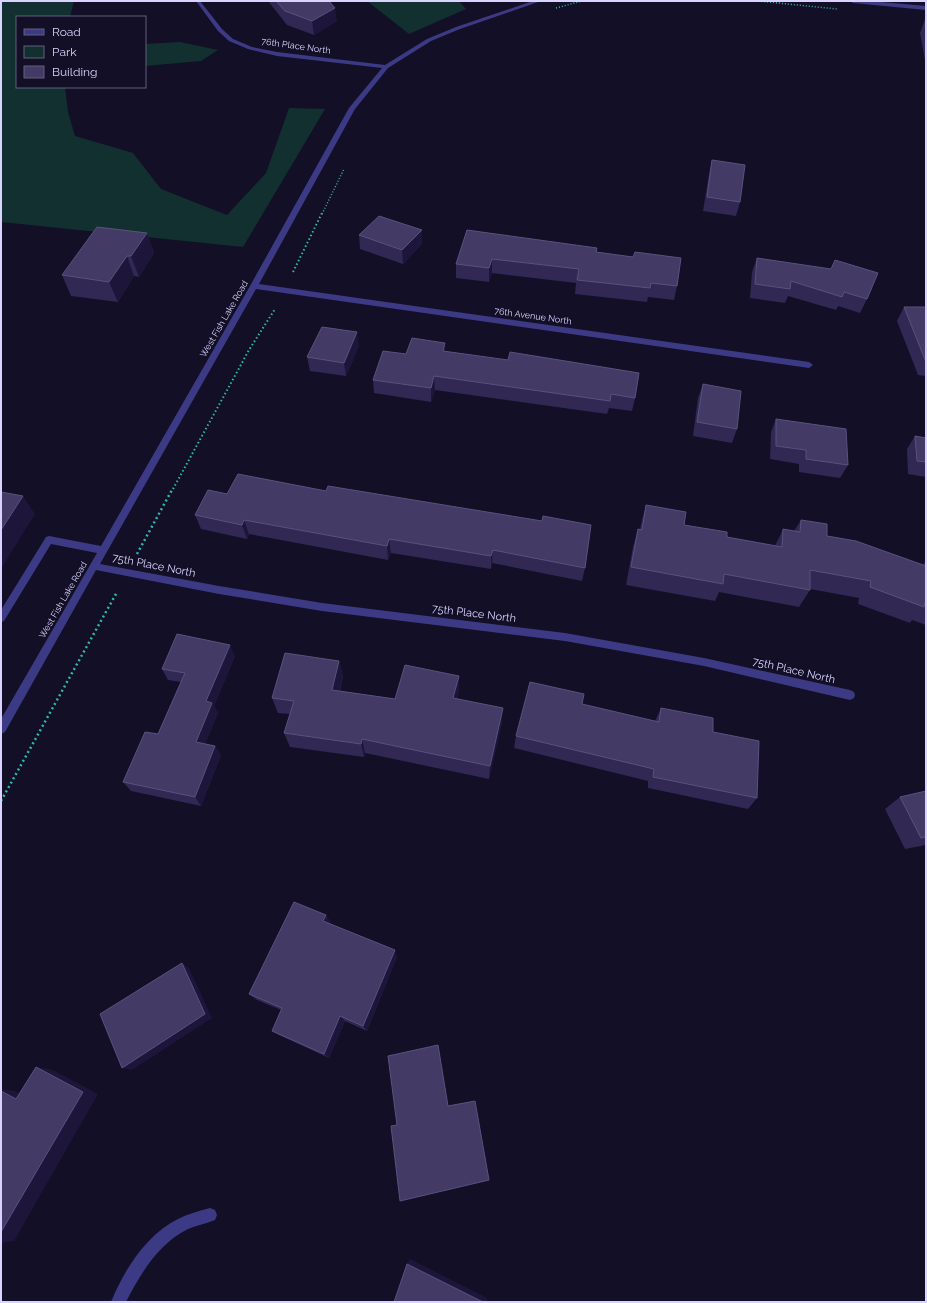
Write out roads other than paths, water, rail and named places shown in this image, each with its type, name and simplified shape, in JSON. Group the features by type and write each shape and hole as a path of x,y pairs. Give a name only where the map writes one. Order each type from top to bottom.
{"street":[{"name":"West Fish Lake Road","path":"1,729 254,286 352,108 386,67 429,40 458,28 538,1"},
{"path":"854,1 926,8"},
{"name":"76th Place North","path":"198,2 220,30 231,40 250,48 277,54 386,67"},
{"name":"76th Avenue North","path":"254,286 809,365"},
{"path":"1,618 49,540 102,550"},
{"name":"75th Place North","path":"93,566 219,590 322,607 565,637 704,662 850,695"},
{"path":"118,1302 129,1279 153,1246 182,1225 210,1215"}]}
